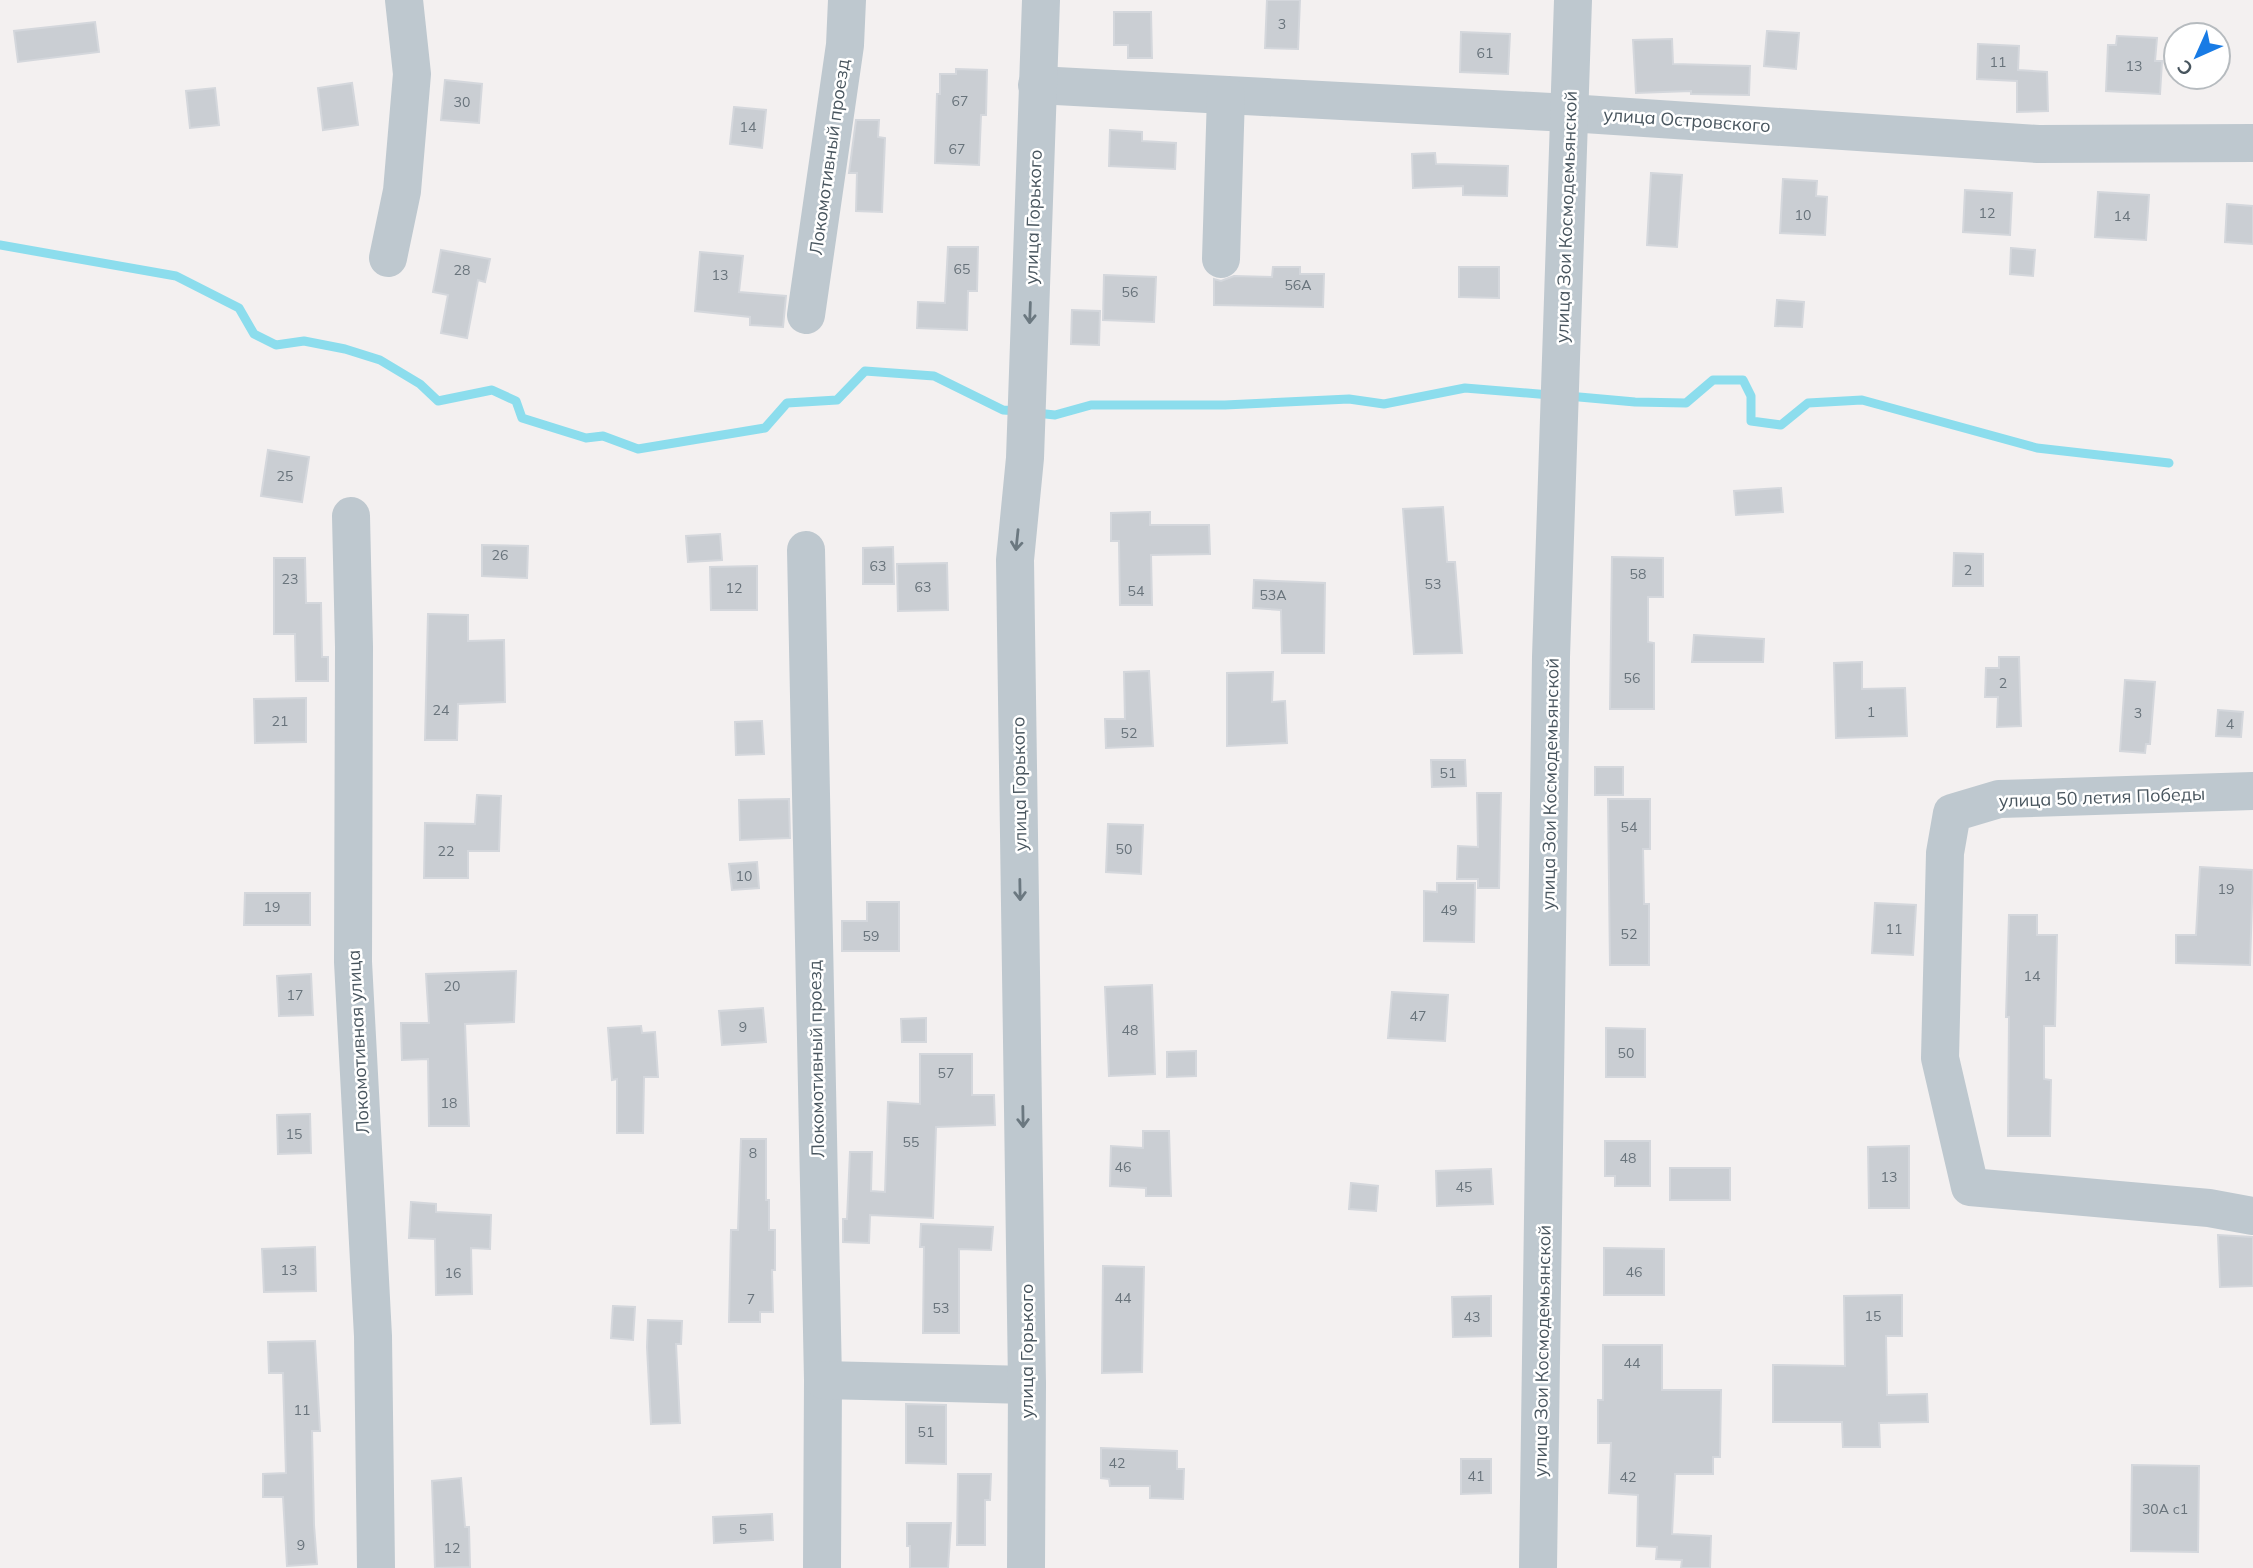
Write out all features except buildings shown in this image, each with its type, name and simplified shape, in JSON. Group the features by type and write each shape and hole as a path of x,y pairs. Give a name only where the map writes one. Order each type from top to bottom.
{"street":[{"path":"388,258 402,191 412,74 404,0"},
{"name":"Локомотивный проезд","path":"806,315 845,45 847,0"},
{"name":"улица Горького","path":"1026,1568 1027,1385 1015,560 1026,458 1041,0"},
{"name":"улица Зои Космодемьянской","path":"1538,1568 1551,657 1573,0"},
{"name":"улица Островского","path":"1037,85 1569,113 2038,144 2253,143"},
{"path":"1221,259 1226,94"},
{"name":"Локомотивная улица","path":"351,516 354,647 353,962 373,1336 376,1568"},
{"name":"Локомотивный проезд","path":"806,550 822,1380 822,1568"},
{"name":"улица 50 летия Победы","path":"2253,791 1999,799 1952,813 1945,853 1940,1058 1970,1186 2209,1208 2253,1216"},
{"path":"822,1380 1027,1385"}],"waterway":[{"path":"0,245 176,276 239,308 254,334 276,345 304,341 345,349 380,360 420,384 438,401 492,390 516,401 522,418 586,438 603,436 638,449 765,428 787,403 837,400 865,371 934,376 1003,410 1019,411"},
{"path":"1568,396 1686,403 1713,380 1743,380 1751,396 1751,421 1781,425 1808,403 1862,400 2037,448 2169,463"},
{"path":"1036,413 1055,415 1091,405 1225,405 1349,399 1384,404 1465,388 1550,395"}]}
